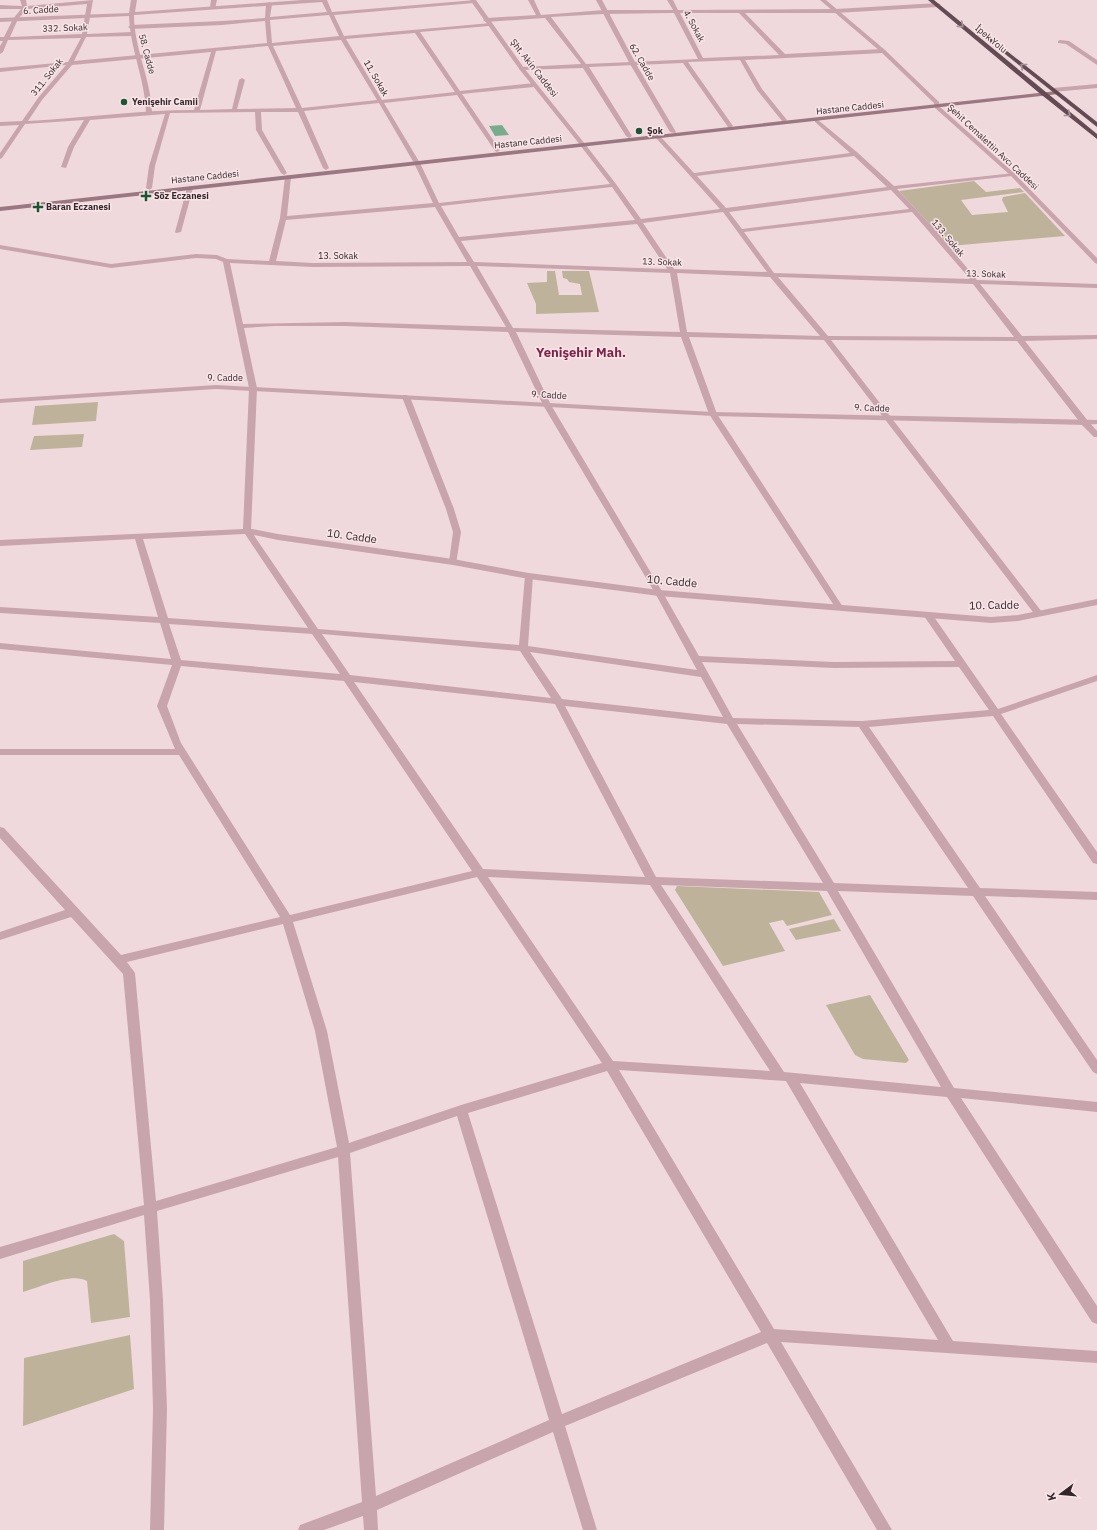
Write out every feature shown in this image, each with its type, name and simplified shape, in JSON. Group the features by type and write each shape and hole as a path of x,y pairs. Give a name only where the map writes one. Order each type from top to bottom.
{"highway":[{"name":"İpek Yolu","path":"931,0 939,2 1042,93 1097,137"},
{"path":"939,2 1097,125"}],"main road":[{"name":"Hastane Caddesi","path":"0,209 190,188 326,168 416,161 497,150 582,144 630,136 1055,92"},
{"name":"Hastane Caddesi","path":"0,204 818,121 937,105"}],"street":[{"path":"23,0 25,8"},
{"name":"58. Cadde","path":"134,0 131,14 131,34 137,58 150,96 149,112"},
{"path":"213,8 214,0"},
{"name":"6. Cadde","path":"0,20 131,14 323,0"},
{"name":"11. Sokak","path":"323,0 343,39 416,161 437,205 458,238 511,330 547,405 659,593 730,721 830,886 950,1092 1097,1318"},
{"path":"131,27 222,23 474,0"},
{"name":"Şht. Akin Caddesi","path":"474,0 522,69 614,185 673,272"},
{"path":"531,0 539,16"},
{"name":"62. Cadde","path":"599,0 604,12 633,64 673,132"},
{"name":"4. Sokak","path":"670,0 702,61"},
{"name":"Şehit Cemalettin Avcı Caddesi","path":"823,0 883,51 937,105 1012,174 1097,262"},
{"path":"0,7 25,8 90,1"},
{"name":"311. Sokak","path":"0,157 25,123 40,99 70,64 84,36 89,16 90,1"},
{"path":"0,70 417,32 539,16 604,12 836,11 939,2"},
{"path":"269,4 267,19 270,46 326,168"},
{"path":"0,52 16,19 25,8"},
{"path":"740,11 785,57"},
{"path":"547,16 585,66 630,136"},
{"path":"417,32 497,150"},
{"name":"332. Sokak","path":"0,39 131,34"},
{"path":"1060,42 1067,42 1097,63"},
{"path":"196,112 214,50"},
{"path":"522,69 883,51"},
{"path":"742,59 760,90 784,120"},
{"path":"685,62 730,126"},
{"path":"234,111 242,80"},
{"path":"0,124 149,112 258,112 300,110 534,84"},
{"path":"1055,92 1097,86"},
{"path":"149,188 152,166 168,112"},
{"path":"258,112 259,130 286,175 283,218 272,263"},
{"path":"64,168 71,147 88,118"},
{"name":"133. Sokak","path":"818,121 856,154 913,210 975,282 1018,340 1085,423 1097,435"},
{"path":"658,137 725,211 772,274 826,338 1039,614"},
{"path":"692,175 856,154"},
{"path":"458,238 598,227 892,188 1012,174"},
{"path":"283,218 437,205 614,185"},
{"path":"178,232 190,188"},
{"path":"740,230 913,210"},
{"name":"13. Sokak","path":"0,247 111,266 196,256 217,257 226,260 313,265 473,264 1097,286"},
{"path":"226,260 253,388 247,531 610,1065 885,1530"},
{"path":"673,272 684,334 713,414 839,607"},
{"path":"240,326 295,322 511,330 826,338 1018,340 1097,338"},
{"name":"9. Cadde","path":"0,401 216,387 713,414 888,419 1097,422"},
{"path":"406,397 453,517 457,532 453,562"},
{"name":"10. Cadde","path":"0,543 247,531 278,537 453,562 530,576 659,593 839,607 929,616 991,620 1039,614 1097,602"},
{"path":"138,536 177,663 162,706 181,752 287,919 321,1031 344,1150 371,1530"},
{"path":"530,576 523,648 558,701 654,881 785,1076 949,1347"},
{"path":"0,610 315,631 523,648 670,671 704,674"},
{"path":"929,616 1097,860"},
{"path":"0,646 346,678 730,721 862,724 995,713 1097,678"},
{"path":"696,659 834,665 961,664"},
{"path":"862,724 1097,1069"},
{"path":"0,752 181,752"},
{"path":"0,831 73,912 119,960 129,973 151,1209 160,1410 156,1530"},
{"path":"119,960 479,872 654,881 1097,896"},
{"path":"0,936 73,912"},
{"path":"0,1253 344,1150 461,1110 610,1065 785,1076 1097,1107"},
{"path":"461,1110 590,1530"},
{"path":"305,1530 370,1506 558,1423 770,1335 1097,1357"}],"shaded area":[{"path":"502,125 509,135 495,136 489,126"},
{"path":"974,181 986,192 1020,188 1024,192 961,200 972,215 1008,212 1002,200 1003,197 1025,193 1065,236 950,246 899,191"},
{"path":"547,271 555,271 559,295 582,295 580,284 569,282 567,279 563,278 562,271 589,271 599,312 536,314 536,304 527,283 547,282"},
{"path":"98,402 96,421 32,425 35,406"},
{"path":"84,434 82,447 30,450 34,436"},
{"path":"677,886 819,892 832,915 787,926 783,920 769,923 785,951 723,966 675,890"},
{"path":"834,919 841,931 796,940 789,929"},
{"path":"870,995 909,1060 906,1063 863,1059 855,1055 826,1005"},
{"path":"114,1234 124,1241 130,1317 91,1323 87,1281 81,1279 73,1278 56,1281 23,1292 23,1261"},
{"path":"130,1335 134,1389 23,1426 24,1358"}],"place":[{"name":"Yenişehir Camii","path":"124,102"},
{"name":"Şok","path":"639,131"},
{"name":"Söz Eczanesi","path":"146,196"},
{"name":"Baran Eczanesi","path":"38,207"}],"district":[{"name":"Yenişehir Mah.","path":"581,352"}]}
